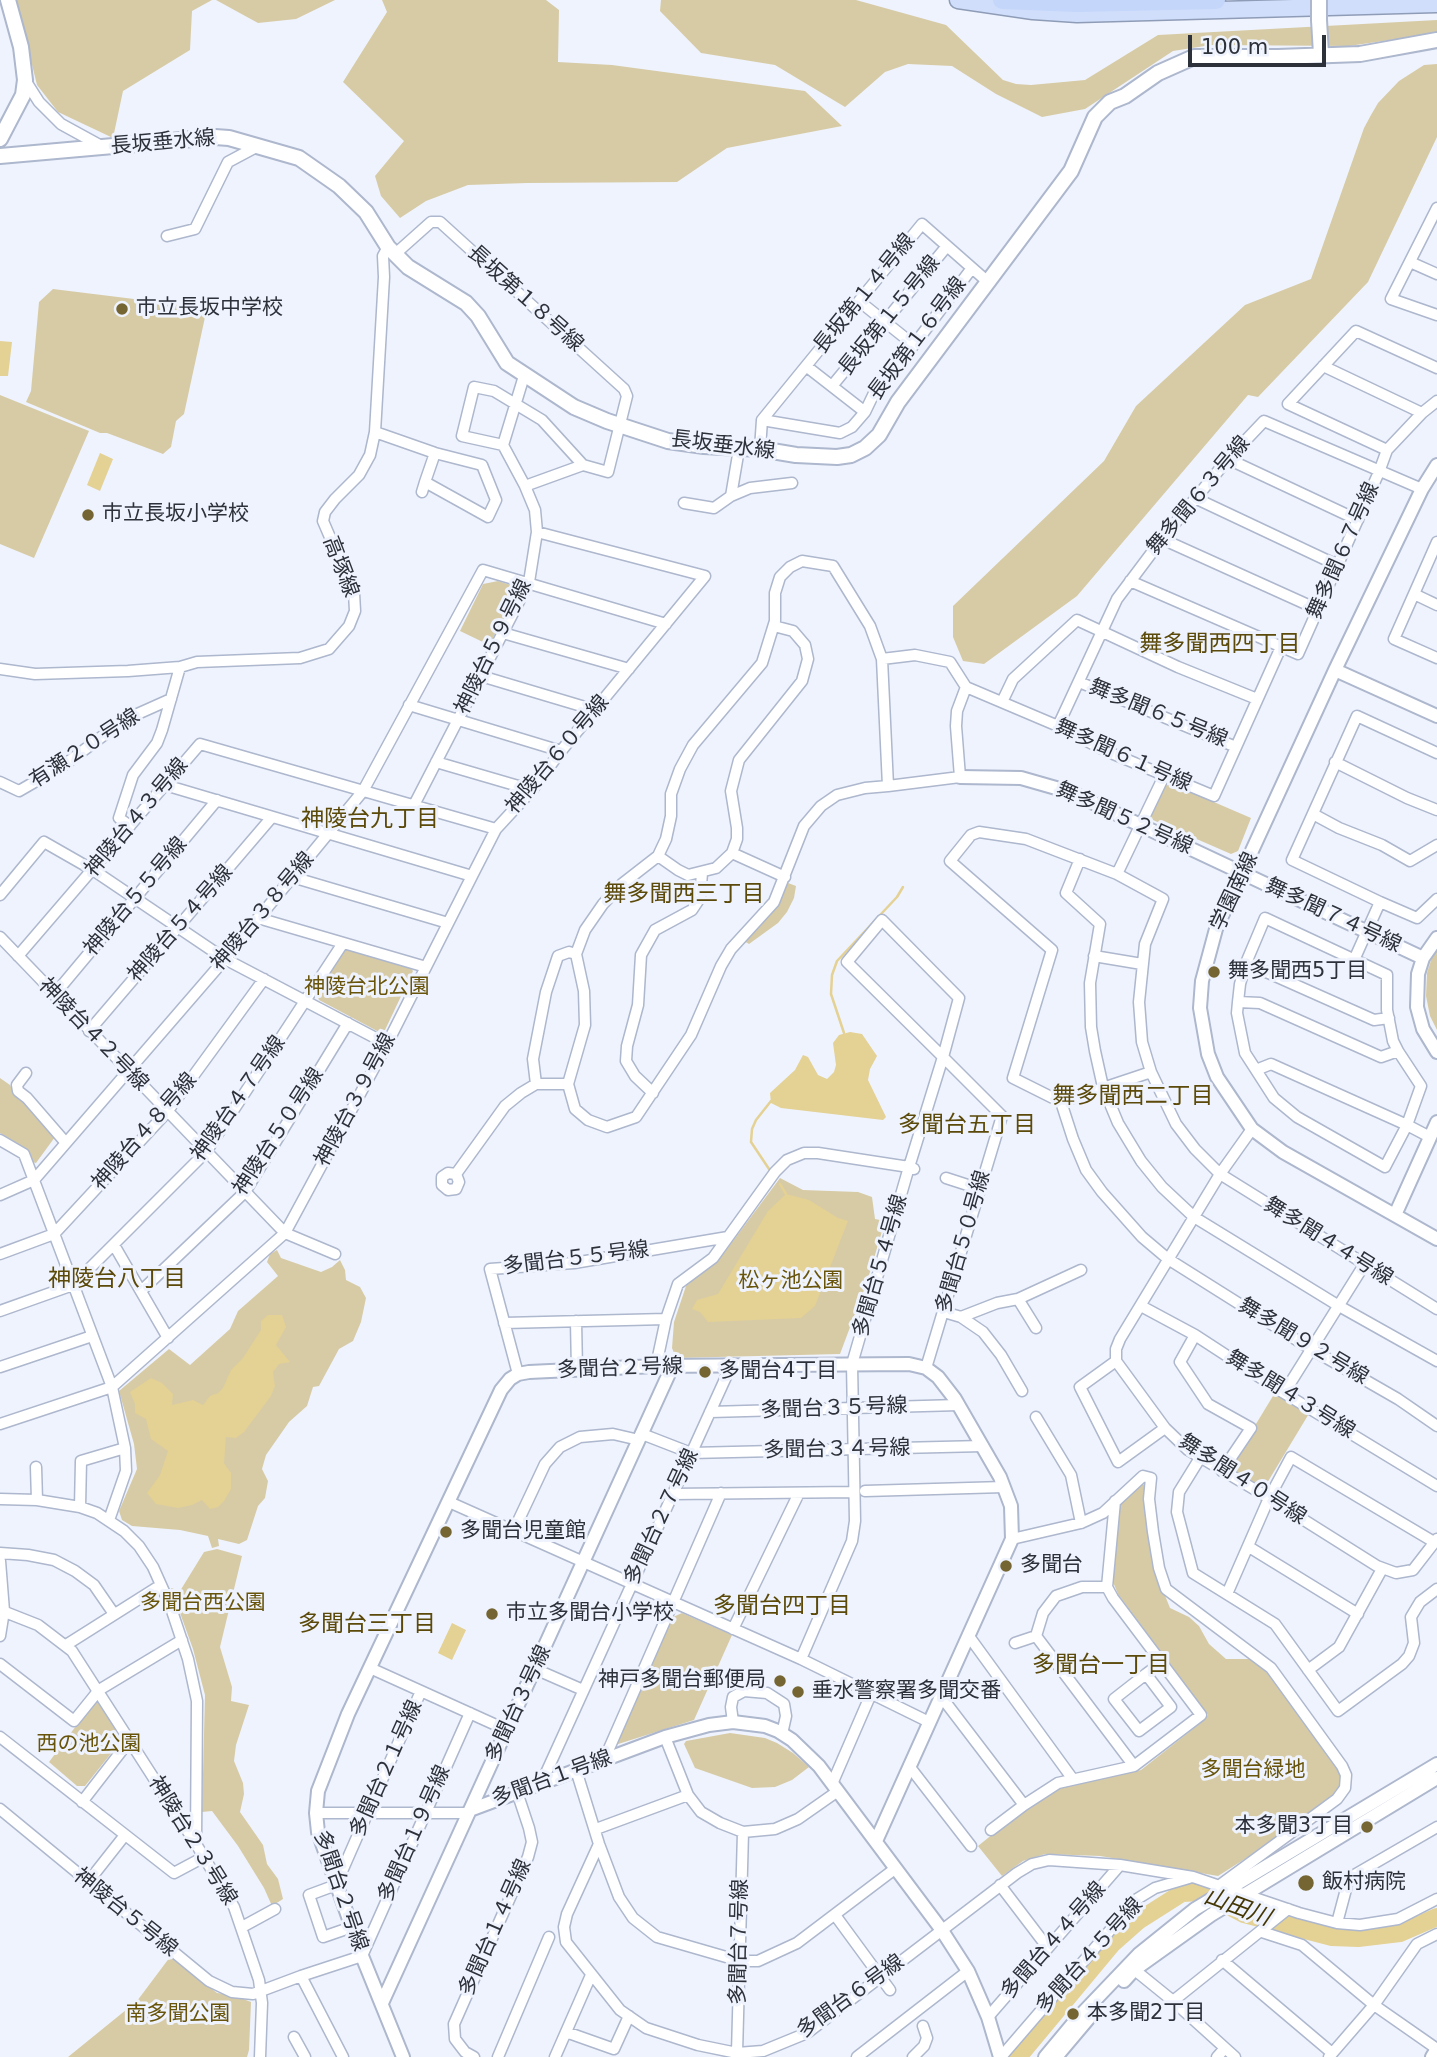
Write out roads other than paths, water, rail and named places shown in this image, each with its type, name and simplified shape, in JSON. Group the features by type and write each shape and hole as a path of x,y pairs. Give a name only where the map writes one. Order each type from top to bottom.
{"highway":[{"path":"958,0 1076,14 1437,4"},
{"path":"1002,0 1076,3 1216,0"}],"main road":[{"path":"0,139 23,95 25,80 21,47 8,0"},
{"path":"1319,0 1321,54"},
{"name":"長坂垂水線","path":"0,156 215,137 229,138 299,158 339,186 366,212 391,251 408,267 466,303 478,316 507,363 574,407 668,441 837,457 851,455 865,448 879,435 898,402 1071,171 1095,117 1110,102 1125,96 1158,73 1194,57 1360,54 1437,40"}],"street":[{"path":"25,80 39,102 61,124 104,148"},
{"path":"167,236 195,229 228,162 258,146"},
{"path":"1437,208 1434,223 1391,299 1437,315"},
{"name":"長坂第１８号線","path":"391,251 431,222 440,222 624,390 627,396 621,426"},
{"name":"長坂第１４号線","path":"762,420 922,224 988,282"},
{"name":"長坂第１５号線","path":"832,386 947,246"},
{"name":"高塚線","path":"0,669 35,674 128,671 180,667 197,662 300,657 329,649 349,626 355,611 354,593 323,520 325,512 359,475 370,455 375,432 383,256 391,251"},
{"path":"1410,262 1437,274"},
{"name":"長坂第１６号線","path":"865,412 877,387 914,345 972,268"},
{"path":"859,301 914,345"},
{"path":"1437,368 1356,331 1288,404 1387,450 1437,401"},
{"path":"760,449 762,420 840,433 852,427 865,412 806,366"},
{"path":"1323,366 1422,413"},
{"path":"524,376 516,404 503,445 463,436 474,387 494,391 516,404 542,420 583,465 608,472 621,426"},
{"name":"舞多聞６３号線","path":"1058,726 1100,632 1130,581 1228,460 1264,421 1422,489"},
{"path":"375,432 435,453 482,465 496,500 488,517 424,487 435,453"},
{"name":"神陵台５９号線","path":"414,805 529,582 537,532 535,510 526,486 503,445"},
{"path":"731,496 739,449"},
{"name":"舞多聞６７号線","path":"1281,647 1298,654 1387,450"},
{"path":"1228,460 1358,520"},
{"path":"526,486 583,465"},
{"name":"学園南線","path":"1437,465 1422,489 1335,670 1216,929 1204,972 1200,1008 1208,1054 1217,1077 1252,1129 1283,1152 1437,1239"},
{"path":"684,503 715,509 731,496 750,488 792,483"},
{"path":"1197,499 1337,565"},
{"path":"537,532 705,576 666,624"},
{"path":"1162,539 1317,609"},
{"path":"1436,547 1394,639 1437,658"},
{"path":"882,659 915,655 950,662 966,687 957,711 960,777 888,786 865,788 837,795 821,806 804,825 774,902 731,949 691,1035 636,1117 607,1127 588,1120 575,1109 568,1084 585,1025 584,990 576,954 585,930 603,904 622,884 659,856 671,816 671,794 680,769 694,745 762,663 774,626 775,593 780,577 790,567 802,561 832,566 870,626 882,659 888,786"},
{"name":"神陵台３８号線","path":"0,1195 34,1180 225,958 363,790 483,570 666,624"},
{"path":"1130,581 1281,647"},
{"path":"1414,594 1437,605"},
{"path":"1002,702 1013,679 1077,620 1178,667 1257,699"},
{"name":"神陵台６０号線","path":"472,876 496,829 532,790 666,624"},
{"path":"659,856 688,874 716,868 732,853 737,839 737,828 731,791 739,760 802,681 808,659 805,645 793,631 774,626"},
{"path":"503,633 629,669"},
{"name":"舞多聞６１号線","path":"966,687 1058,726 1106,751 1214,796 1281,647"},
{"path":"130,827 118,818 133,775 157,743 180,667"},
{"path":"1335,670 1437,716"},
{"path":"481,676 595,710"},
{"name":"舞多聞６５号線","path":"1079,682 1236,747"},
{"name":"有瀬２０号線","path":"0,782 19,791 64,765 124,720 171,699"},
{"path":"409,705 561,751"},
{"path":"1437,753 1357,716 1292,860 1417,918 1437,899"},
{"name":"神陵台４３号線","path":"18,956 200,744 363,790"},
{"path":"436,762 532,790"},
{"path":"1335,762 1437,810"},
{"path":"1151,1072 1061,1102 1013,1078 1052,950 950,860 971,835 979,832 1026,839 1117,874 1164,776"},
{"name":"舞多聞５２号線","path":"960,777 1021,778 1046,784 1141,824 1243,873"},
{"path":"165,785 472,876"},
{"path":"363,790 496,829"},
{"name":"神陵台５５号線","path":"54,995 217,800"},
{"path":"1313,814 1410,860 1437,845"},
{"name":"神陵台５４号線","path":"89,1031 272,817"},
{"path":"0,895 44,842 93,870 225,958 387,1044"},
{"path":"732,853 785,877"},
{"path":"1080,859 1066,894 1100,924 1090,983 1091,1027 1103,1087 1125,1137 1141,1161 1162,1187 1194,1217 1339,1306 1437,1361"},
{"path":"653,1093 635,1076 626,1062 627,1046 638,1005 641,955 655,930 692,911 700,898 702,873"},
{"name":"舞多聞７４号線","path":"1243,873 1423,958"},
{"name":"舞多聞４４号線","path":"1117,874 1163,899 1145,944 1139,1002 1142,1042 1151,1072 1176,1124 1195,1149 1220,1174 1437,1309"},
{"name":"神陵台３９号線","path":"0,1424 111,1387 285,1233 387,1044 472,876"},
{"path":"292,877 448,923"},
{"path":"1354,960 1380,902"},
{"path":"258,918 426,967"},
{"path":"1265,918 1387,975 1393,1041 1421,1086 1407,1125 1385,1167 1297,1117 1274,1098 1245,1054 1238,1023 1240,984 1246,963 1265,918"},
{"name":"多聞台５４号線","path":"801,1659 852,1541 860,1492 854,1450 852,1364 912,1168 943,1056 959,998 882,920 847,962 943,1056"},
{"name":"神陵台４２号線","path":"0,937 285,1233"},
{"path":"1437,938 1423,958 1418,974 1417,1007 1423,1029 1437,1052"},
{"name":"神陵台４７号線","path":"0,1311 73,1285 206,1152 342,943"},
{"path":"536,1084 533,1059 546,992 558,956 569,952 576,954"},
{"path":"1094,956 1142,964"},
{"path":"1246,963 1374,1020 1389,1018"},
{"name":"神陵台４８号線","path":"0,1254 54,1234 167,1112 264,979"},
{"path":"1238,1002 1260,1003 1381,1056 1398,1051"},
{"name":"神陵台５０号線","path":"141,1291 245,1192 348,1023"},
{"name":"多聞台５０号線","path":"926,1368 1002,1116 943,1056"},
{"path":"1256,1070 1271,1064 1430,1138"},
{"path":"26,1073 17,1085 18,1091 66,1143"},
{"path":"456,1174 505,1106 536,1084 568,1084"},
{"name":"舞多聞９２号線","path":"1061,1102 1086,1170 1119,1214 1142,1237 1168,1259 1311,1349 1398,1399 1437,1426"},
{"path":"1395,1215 1437,1122"},
{"path":"1165,1429 1118,1462 1080,1387 1116,1361 1119,1339 1220,1174 1252,1129"},
{"path":"0,1140 24,1154 111,1387 125,1448 126,1471 109,1520"},
{"path":"656,1366 666,1319 678,1284 713,1258 775,1172 788,1160 804,1153 912,1168"},
{"path":"946,1178 980,1189"},
{"path":"285,1233 335,1254"},
{"name":"多聞台５５号線","path":"518,1374 490,1269 573,1263 728,1237"},
{"path":"114,1245 167,1338"},
{"path":"1284,1393 1364,1265"},
{"path":"961,1317 997,1303 1018,1299 1082,1270"},
{"path":"1018,1299 1036,1328"},
{"name":"舞多聞４３号線","path":"1141,1306 1195,1335 1437,1486"},
{"path":"944,1312 961,1317 983,1332 1001,1355 1022,1391"},
{"path":"504,1323 666,1319"},
{"path":"576,1321 577,1370"},
{"path":"1195,1335 1180,1362 1208,1404 1251,1428 1222,1471"},
{"path":"0,1367 92,1336"},
{"name":"舞多聞４０号線","path":"1116,1361 1165,1429 1188,1451 1382,1569"},
{"name":"多聞台２号線","path":"382,2003 362,1956 318,1832 318,1791 324,1771 370,1668 501,1390 510,1379 518,1374 656,1366 909,1364 926,1368"},
{"name":"多聞台２７号線","path":"541,1784 731,1366"},
{"name":"多聞台３号線","path":"469,1812 672,1367"},
{"path":"876,1841 1012,1539 1011,1506 1004,1487 959,1405 938,1377 926,1368"},
{"name":"多聞台３５号線","path":"710,1412 959,1405"},
{"path":"1036,1417 1070,1475 1081,1523"},
{"path":"513,1532 545,1464 560,1447 580,1437 613,1434 640,1437 691,1453"},
{"name":"多聞台３４号線","path":"691,1453 983,1446"},
{"path":"80,1507 80,1461 125,1448"},
{"path":"1227,1594 1269,1498 1291,1457 1436,1540 1413,1570 1396,1573 1382,1569 1339,1647 1308,1670"},
{"path":"1200,1458 1179,1492 1177,1513 1193,1573 1275,1624 1338,1711 1409,1656 1414,1643 1411,1617 1420,1602 1437,1589"},
{"path":"36,1467 37,1500"},
{"path":"1012,1539 1081,1523 1103,1513 1143,1476 1151,1478 1149,1499 1153,1532 1159,1568 1166,1589 1271,1668 1346,1775 1345,1788 1337,1799 1195,1909 1131,1967 1045,2057"},
{"path":"672,1494 1004,1487"},
{"path":"604,1760 721,1493"},
{"path":"733,1629 799,1493"},
{"path":"0,1499 37,1500 80,1507 109,1520 139,1546 161,1585 182,1640 197,1701 196,1844"},
{"path":"991,1830 1058,1783 1134,1766 1201,1715 1107,1587 1115,1501"},
{"path":"449,1502 801,1659 929,1722"},
{"path":"1249,1547 1358,1614"},
{"path":"0,1553 54,1560 75,1571 94,1585 114,1614"},
{"path":"0,1561 0,1636"},
{"path":"66,1645 161,1585"},
{"path":"1036,1636 1043,1613 1056,1596 1082,1587 1107,1587"},
{"name":"神陵台２３号線","path":"2,1611 38,1625 66,1645 99,1690 234,1908 259,1980 262,2040 260,2057"},
{"path":"968,1635 1072,1778"},
{"path":"1015,1643 1036,1636"},
{"path":"1036,1636 1134,1766"},
{"path":"0,1664 74,1721 99,1690 182,1640"},
{"path":"1146,1674 1171,1707 1139,1731 1114,1699 1146,1674 1161,1663"},
{"path":"370,1668 507,1730"},
{"path":"535,1670 583,1689"},
{"name":"多聞台２１号線","path":"336,1885 421,1691"},
{"path":"733,1722 730,1707 733,1697 744,1691 767,1693 784,1704 786,1716 782,1734"},
{"path":"665,1737 688,1796 701,1812 743,1832 775,1829 798,1819 835,1787 871,1694"},
{"path":"940,1695 1024,1805"},
{"name":"多聞台１９号線","path":"362,1956 470,1713"},
{"name":"多聞台１号線","path":"382,2003 469,1812 665,1737 709,1724 733,1722 765,1726 782,1734 819,1766 941,1929 968,1971 988,2017 1000,2057"},
{"path":"0,1737 174,1873 204,1857"},
{"path":"82,1802 130,1740"},
{"path":"909,1766 971,1846"},
{"path":"576,1770 619,1897 633,1918 657,1937 740,1961 758,1961 797,1943 896,1868"},
{"path":"1224,1886 1435,1774"},
{"path":"1056,2057 1131,1967 1435,1774"},
{"name":"多聞台１４号線","path":"474,2057 465,2052 456,2039 454,2024 528,1857 532,1842 517,1792"},
{"path":"596,1829 688,1796"},
{"name":"神陵台５号線","path":"0,1809 209,1981 232,1992 260,1992"},
{"path":"316,1813 469,1812"},
{"path":"1336,1923 1349,1878 1437,1827"},
{"name":"多聞台７号線","path":"737,2053 743,1832"},
{"path":"88,1882 125,1835"},
{"name":"多聞台６号線","path":"600,1844 564,1927 566,1942 620,2010 646,2028 737,2053 763,2051 807,2033 1000,1885 1032,1864 1049,1860 1119,1865 1193,1877 1336,1923 1360,1925 1398,1919 1437,1899"},
{"name":"多聞台４４号線","path":"988,2017 1119,1865"},
{"name":"多聞台４５号線","path":"1000,2057 1137,1899 1155,1888 1193,1877"},
{"path":"336,1885 309,1895 323,1937 352,1927"},
{"path":"1000,1885 1048,1948"},
{"name":"神陵台２３号線","path":"242,1927 275,1909"},
{"path":"1173,2001 1288,1909"},
{"path":"835,1915 890,1990"},
{"path":"1262,1932 1302,1945 1374,2005 1437,2049 1432,2057"},
{"path":"1222,1960 1330,2055 1374,2005 1416,1944 1437,1934"},
{"path":"498,2057 549,1937"},
{"path":"260,1992 362,1956"},
{"path":"1131,1967 1235,2057"},
{"path":"857,2057 968,1971"},
{"path":"555,2057 591,1975"},
{"path":"301,1976 343,2057"},
{"path":"382,2003 403,2057"},
{"path":"566,2032 614,2049 629,2016"},
{"path":"913,2057 925,2046 927,2038 923,2026"},
{"path":"294,2037 305,2057"},
{"path":"1217,2057 1225,2049"}],"waterway":[{"path":"844,1033 831,994 832,975 837,961 897,897 903,887"},
{"path":"771,1101 756,1120 751,1142 771,1172"},
{"path":"780,1184 786,1194"},
{"name":"山田川","path":"1018,2057 1112,1944 1138,1921 1182,1893 1202,1892 1244,1914 1332,1937 1358,1938 1400,1933 1437,1917"}],"place":[{"name":"市立長坂中学校","path":"122,309"},
{"name":"市立長坂小学校","path":"88,515"},
{"name":"舞多聞西5丁目","path":"1214,972"},
{"name":"多聞台4丁目","path":"705,1372"},
{"name":"多聞台児童館","path":"446,1532"},
{"name":"多聞台","path":"1006,1566"},
{"name":"市立多聞台小学校","path":"492,1614"},
{"name":"神戸多聞台郵便局","path":"780,1681"},
{"name":"垂水警察署多聞交番","path":"798,1692"},
{"name":"本多聞3丁目","path":"1367,1827"},
{"name":"飯村病院","path":"1306,1883"},
{"name":"本多聞2丁目","path":"1073,2014"}],"district":[{"name":"舞多聞西四丁目","path":"1220,645"},
{"name":"神陵台九丁目","path":"370,820"},
{"name":"舞多聞西三丁目","path":"684,895"},
{"name":"舞多聞西二丁目","path":"1133,1097"},
{"name":"多聞台五丁目","path":"967,1126"},
{"name":"神陵台八丁目","path":"117,1280"},
{"name":"多聞台四丁目","path":"782,1607"},
{"name":"多聞台三丁目","path":"367,1625"},
{"name":"多聞台一丁目","path":"1101,1666"}],"park label":[{"name":"神陵台北公園","path":"367,988"},
{"name":"松ヶ池公園","path":"791,1282"},
{"name":"多聞台西公園","path":"203,1604"},
{"name":"西の池公園","path":"89,1745"},
{"name":"多聞台緑地","path":"1253,1771"},
{"name":"南多聞公園","path":"178,2015"}]}
